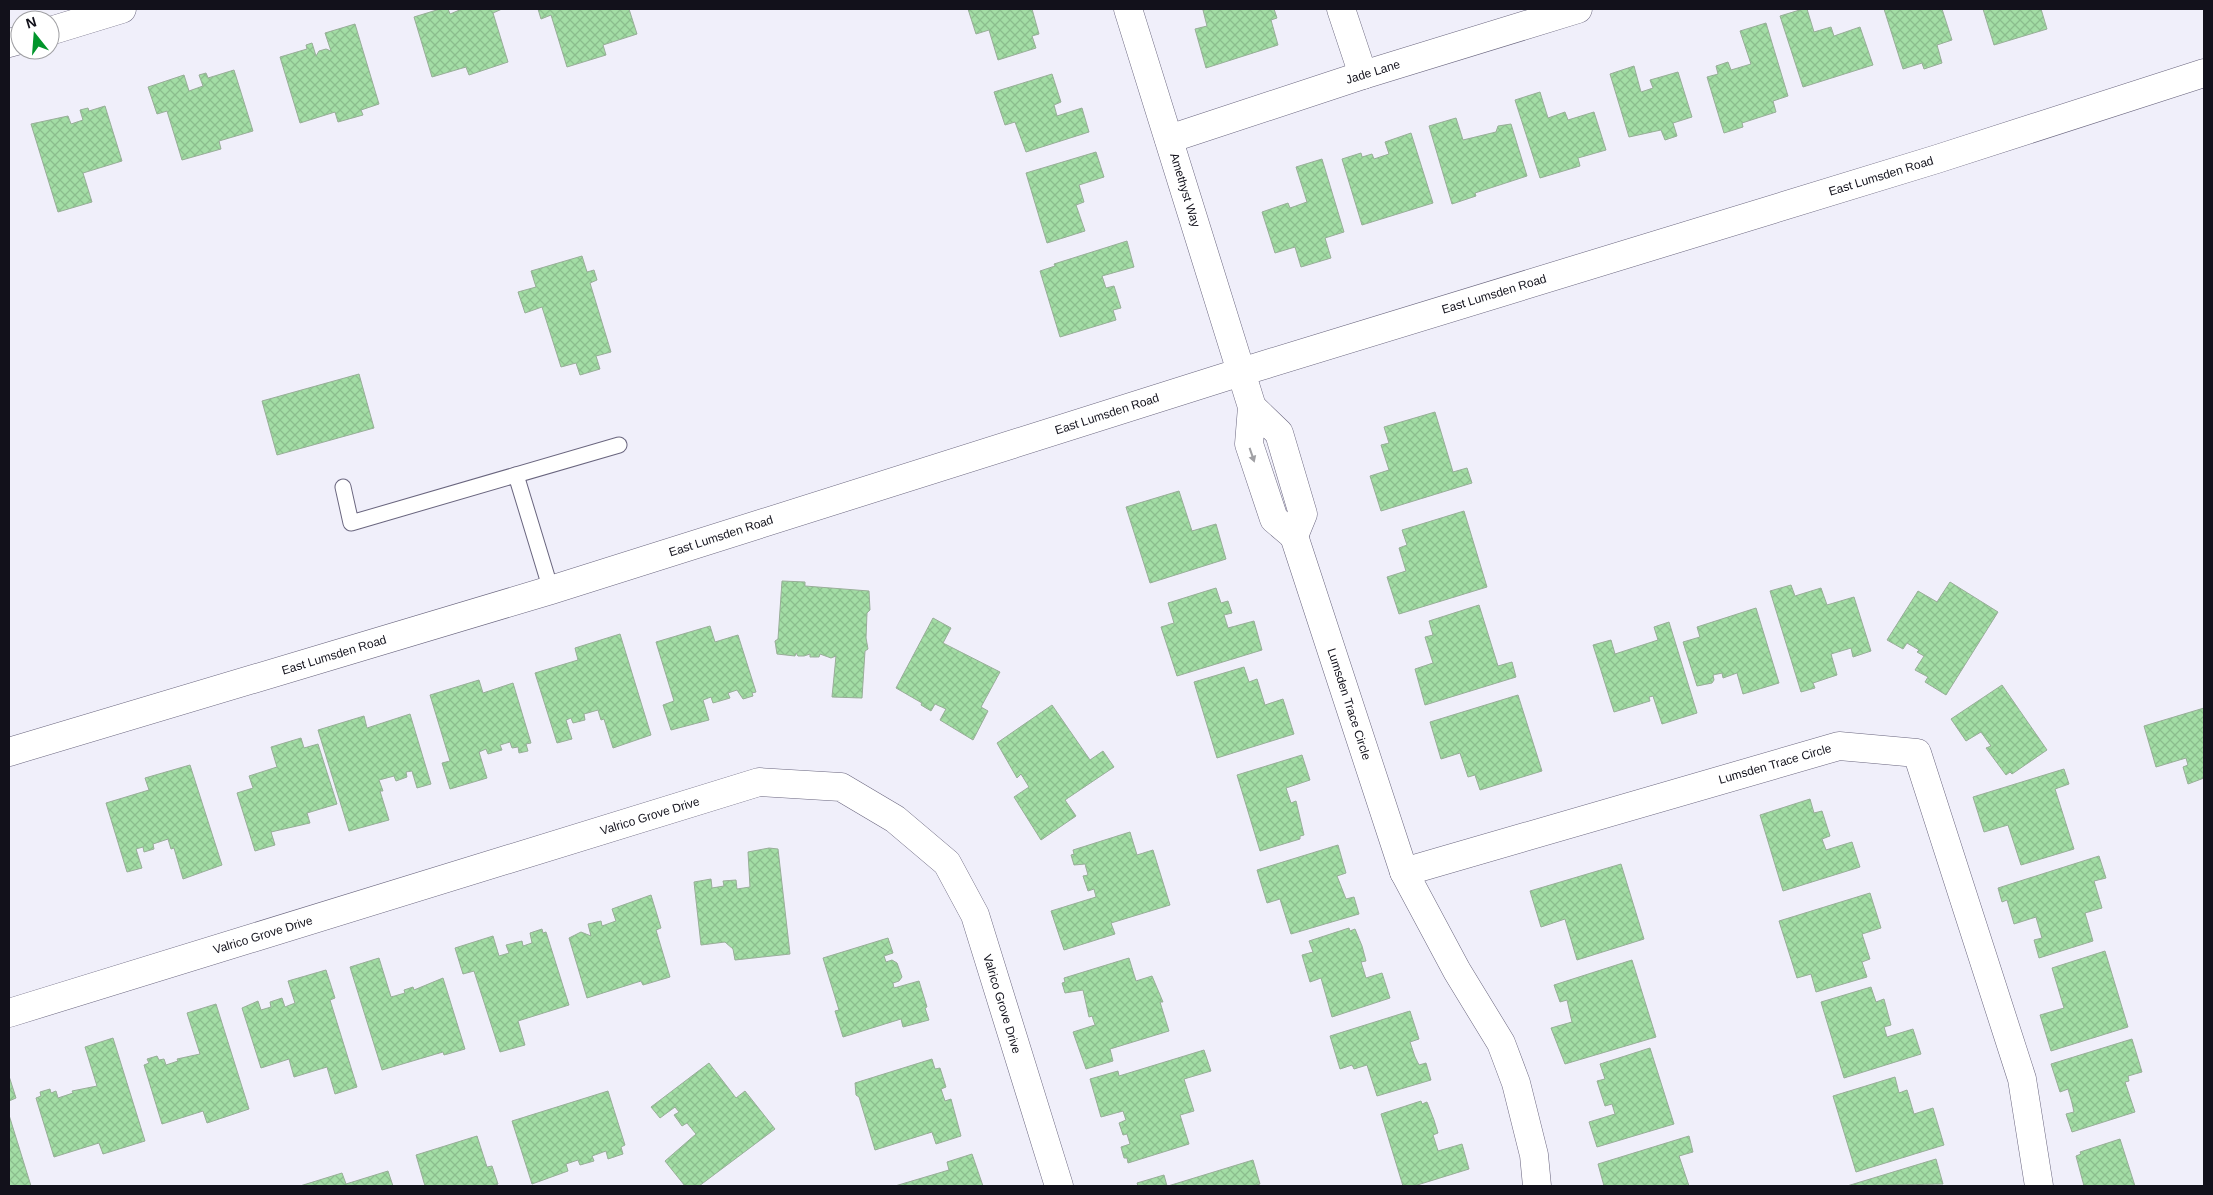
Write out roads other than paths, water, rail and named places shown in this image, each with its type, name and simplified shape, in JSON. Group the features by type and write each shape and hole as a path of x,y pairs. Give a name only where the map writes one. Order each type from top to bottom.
{"street":[{"path":"60,28 122,9"},
{"name":"Amethyst Way","path":"1128,9 1241,372"},
{"path":"1341,9 1363,75"},
{"name":"Jade Lane","path":"1169,139 1363,75 1578,9"},
{"name":"East Lumsden Road","path":"9,752 551,590 1241,372 1928,162 2204,73"},
{"name":"Lumsden Trace Circle","path":"1241,372 1252,407 1249,444 1274,518 1294,536 1404,872 1457,971 1501,1043 1518,1092 1534,1155 1537,1186"},
{"name":"Lumsden Trace Circle","path":"1404,872 1839,746 1917,753 2022,1079 2039,1186"},
{"name":"Valrico Grove Drive","path":"9,1013 759,782 841,787 895,819 947,863 975,915 1059,1186"}],"lane":[{"path":"343,487 351,523 619,445"},
{"path":"516,475 551,590"}]}
